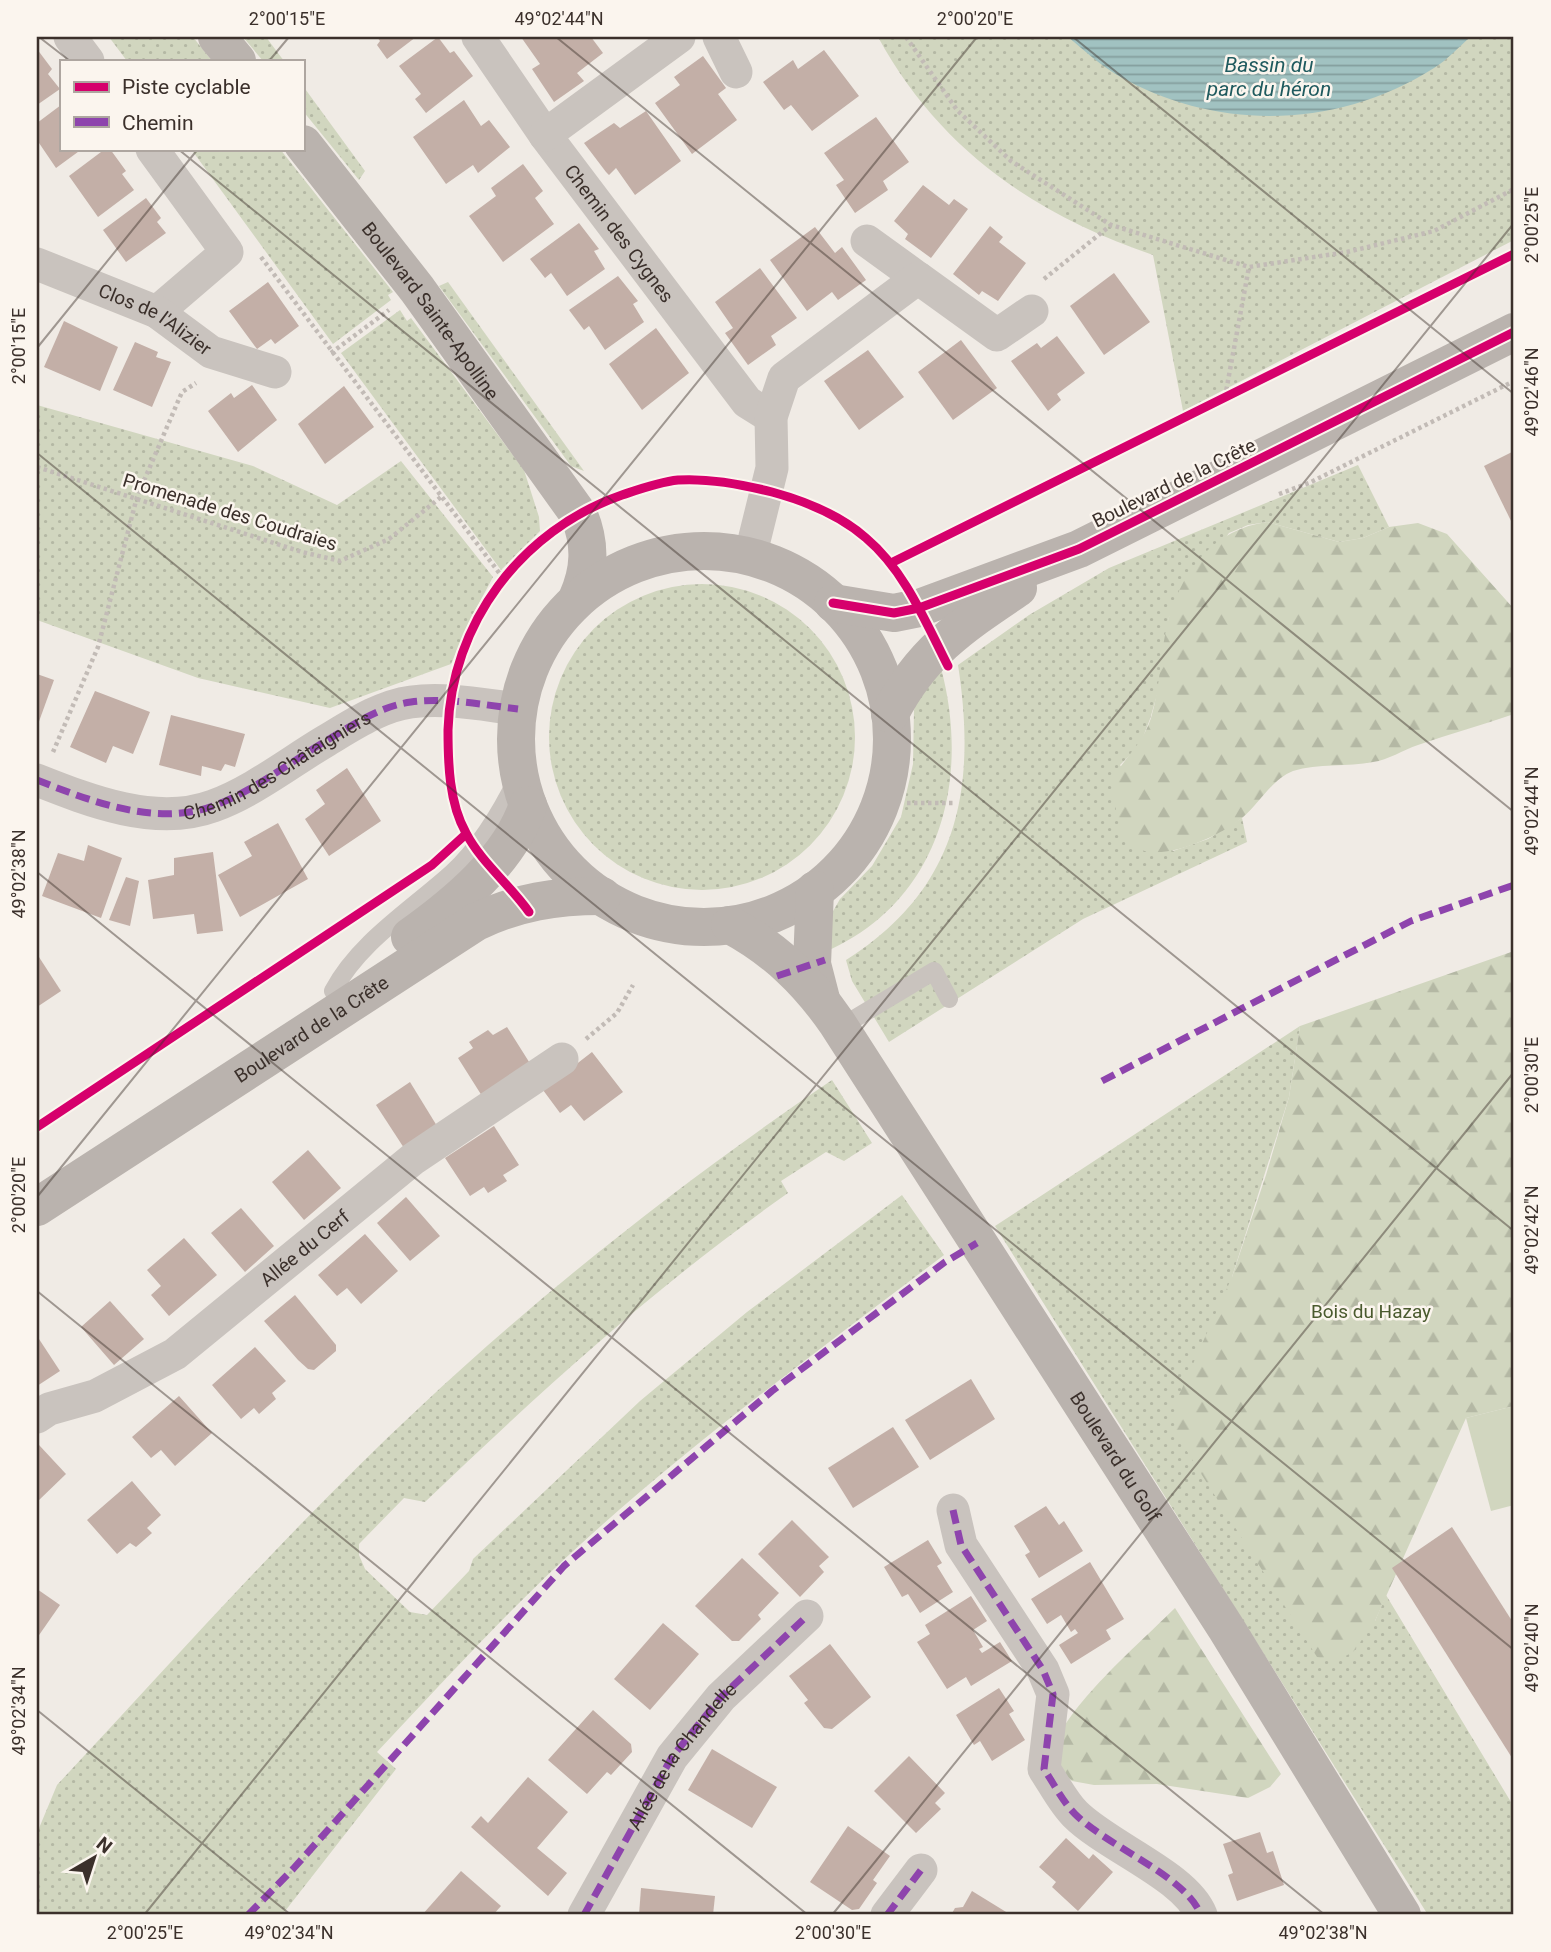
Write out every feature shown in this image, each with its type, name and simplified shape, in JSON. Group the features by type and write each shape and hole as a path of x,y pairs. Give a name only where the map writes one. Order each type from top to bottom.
{"main road":[{"path":"217,37 236,60"},
{"name":"Boulevard Sainte-Apolline","path":"304,145 417,289 555,479 585,529 588,559 577,599"},
{"name":"Boulevard de la Crête","path":"1411,384 1514,306"},
{"name":"Boulevard de la Crête","path":"834,603 894,613 919,608 1079,549 1514,332"},
{"name":"Boulevard Sainte-Apolline","path":"555,479 612,535 628,545 660,555"},
{"name":"Boulevard de la Crête","path":"890,714 908,682 938,645 982,612 1079,549"},
{"path":"721,551 750,557 795,575 834,603 867,646 882,679 890,714 889,769 873,821 842,866 815,890 775,913 730,925 691,927 654,920 602,896 559,859 538,828 524,790 516,751 518,709 534,657 546,636 577,599 630,565 660,555 721,551"},
{"name":"Boulevard de la Crête","path":"37,1184 333,991 458,899 512,838 524,790"},
{"name":"Boulevard du Golf","path":"815,890 812,964 831,1014"},
{"name":"Boulevard de la Crête","path":"37,1207 476,922 522,903 544,898 602,896"},
{"name":"Boulevard du Golf","path":"730,925 773,953 801,977 831,1014 1281,1715 1402,1915"}],"street":[{"path":"70,37 87,60"},
{"name":"Chemin des Cygnes","path":"478,37 545,135 747,402 771,417"},
{"path":"545,135 679,37"},
{"path":"719,37 736,72"},
{"path":"153,150 227,252 157,312"},
{"path":"867,241 997,335 1032,311"},
{"name":"Clos de l'Alizier","path":"37,264 157,312 211,352 275,372"},
{"path":"750,557 772,468 771,417 784,378 918,278"},
{"name":"Chemin des Châtaigniers","path":"38,784 132,810 156,813 199,810 236,795 358,723 397,705 429,702 518,709"},
{"name":"Allée du Cerf","path":"37,1417 49,1409 95,1396 175,1354 413,1158 562,1059"},
{"path":"953,1510 961,1545 1043,1670 1053,1694 1044,1769 1074,1814 1117,1848 1168,1878 1196,1904 1201,1915"},
{"name":"Allée de la Chandelle","path":"584,1915 673,1757 721,1697 807,1616"},
{"path":"887,1915 921,1870"}],"lane":[{"path":"831,1014 934,971 949,999"}],"path":[{"path":"906,37 957,110 1011,161 1111,225 1249,267 1347,251 1434,231 1514,189"},
{"path":"1032,311 1038,284 1111,225"},
{"path":"254,247 331,353 503,578"},
{"path":"1225,397 1249,267"},
{"path":"331,353 391,308"},
{"path":"38,784 98,647 137,497 182,392 194,386 211,352"},
{"path":"907,803 953,803"},
{"path":"562,1059 617,1013 633,985"}],"green space":[{"path":"109,37 193,37 211,60 126,60"},
{"path":"243,37 266,37 283,60 262,60"},
{"path":"878,37 1514,37 1514,240 1183,411 1153,255 1069,220 994,173 961,145 930,113"},
{"path":"304,87 365,171 359,180 304,112"},
{"path":"192,150 281,150 393,292 388,295 391,300 333,344"},
{"path":"448,282 584,471 571,466 439,286"},
{"path":"400,310 407,321 411,318 524,470 539,517 540,531 501,570 341,353"},
{"path":"37,405 253,466 337,505 401,461 493,577 451,664 330,708 198,678 37,620"},
{"path":"1358,465 1389,527 1363,538 1339,542 1267,522 1248,525 1229,533 1169,617 1159,688 1150,719 1140,745 1120,765 1173,851 1208,839 1242,818 1247,842 1083,919 889,1042 852,981 846,960 884,932 914,901 936,868 952,832 961,794 964,753 958,665 1029,615 1109,568"},
{"path":"1267,522 1339,542 1363,538 1389,527 1418,523 1447,534 1514,609 1514,714 1418,745 1379,761 1293,771 1272,786 1242,818 1219,833 1187,847 1170,851 1141,850 1130,843 1118,821 1114,777 1144,735 1151,718 1166,629 1175,599 1193,567 1217,542 1248,526"},
{"path":"702,584 732,587 761,596 787,610 810,629 829,652 843,678 852,707 855,737 852,767 843,796 829,822 810,845 787,864 761,878 732,887 702,890 672,887 643,878 617,864 594,845 575,822 561,796 552,767 549,737 552,707 561,678 575,652 594,629 617,610 643,596 672,587"},
{"path":"941,668 949,711 952,753 948,794 937,834 920,870 896,902 864,930 825,952 832,913 840,899 872,866 901,817 913,764 914,710 918,694"},
{"name":"Bois du Hazay","path":"1514,951 1514,1406 1466,1418 1375,1621 1354,1651 1334,1663 1317,1657 1176,1434 1175,1404 1232,1277 1266,1175 1289,1097 1300,1026"},
{"path":"1300,1026 1289,1097 1232,1277 1375,1621 1386,1595 1514,1807 1514,1915 1428,1915 995,1226"},
{"path":"832,1080 872,1143 844,1161 826,1152 781,1181 788,1193 692,1264 601,1340 425,1502 404,1498 359,1544 359,1555 365,1569 410,1612 427,1615 469,1571 473,1559 640,1401 747,1312 902,1195 944,1255 669,1467 529,1593 377,1752 396,1769 282,1915 37,1915 37,1833 57,1785 280,1546 419,1408 517,1320 671,1195"},
{"path":"1514,1406 1514,1505 1491,1511 1466,1418"},
{"path":"1175,1608 1281,1774 1270,1787 1248,1798 1157,1784 1094,1785 1072,1781 1056,1759 1056,1743 1076,1710 1109,1672"}],"water":[{"name":"Bassin du parc du héron","path":"1068,37 1470,37 1439,65 1397,88 1358,103 1318,112 1277,116 1236,114 1196,107 1157,94 1112,72"}],"building":[{"path":"377,37 416,37 387,59 377,45 380,41"},
{"path":"438,37 450,53 454,51 473,76 426,113 415,99 421,94 399,66"},
{"path":"521,37 591,37 603,53 577,73 584,81 554,102 532,69 540,64"},
{"path":"37,49 52,69 48,74 60,89 37,105"},
{"path":"824,50 859,96 812,131 791,105 784,110 763,82 793,60 798,69"},
{"path":"703,56 726,88 718,94 737,120 692,154 655,103 680,85 674,77"},
{"path":"464,100 481,126 489,120 510,147 478,173 473,165 446,184 413,137"},
{"path":"60,106 60,150 81,150 56,168 37,140 37,123"},
{"path":"646,111 681,161 635,195 616,168 609,175 584,143 614,123 620,128"},
{"path":"876,117 909,162 883,181 888,190 855,213 836,185 844,180 824,153"},
{"path":"104,150 111,150 126,171 122,174 134,190 98,217 69,176"},
{"path":"523,164 543,191 535,198 554,224 503,262 469,216 496,196 491,188"},
{"path":"923,185 949,205 954,199 968,209 931,258 905,239 908,234 894,221"},
{"path":"146,198 161,218 157,222 166,233 126,262 103,230"},
{"path":"579,223 599,249 594,251 605,269 567,296 551,273 545,278 530,259"},
{"path":"990,226 1003,237 999,242 1026,263 998,301 982,291 979,295 953,274"},
{"path":"815,227 835,253 842,247 866,280 838,300 832,292 807,311 770,260"},
{"path":"760,268 797,318 771,336 776,345 748,365 725,333 733,328 715,302"},
{"path":"1114,273 1150,322 1104,355 1070,306"},
{"path":"618,276 638,301 633,304 644,322 605,350 589,326 584,330 569,310"},
{"path":"268,282 299,326 275,344 271,339 257,349 229,311"},
{"path":"64,321 118,347 100,391 44,367"},
{"path":"656,328 689,373 642,410 609,364"},
{"path":"1057,336 1085,373 1057,394 1061,400 1048,411 1011,361 1037,343 1041,348"},
{"path":"961,340 997,388 953,420 918,372"},
{"path":"135,342 158,352 156,357 171,362 152,407 113,390"},
{"path":"868,350 904,397 859,430 824,381"},
{"path":"252,385 277,420 238,452 208,411 231,393 234,398"},
{"path":"344,386 374,427 325,464 298,424"},
{"path":"1514,451 1514,527 1484,466"},
{"path":"37,674 54,680 37,727"},
{"path":"95,691 150,712 133,754 113,746 106,763 70,747"},
{"path":"171,715 245,734 235,767 225,764 221,771 202,766 201,776 159,765"},
{"path":"347,768 381,821 329,856 305,819 325,804 316,790"},
{"path":"278,823 308,879 240,917 218,875 252,856 244,842"},
{"path":"88,845 122,858 101,918 42,896 58,853 84,861"},
{"path":"213,852 223,931 197,934 194,914 153,919 148,880 174,875 174,858"},
{"path":"126,877 139,881 130,926 109,920"},
{"path":"37,954 61,991 37,1007"},
{"path":"507,1027 531,1065 482,1096 458,1058 473,1048 469,1042 488,1030 493,1035"},
{"path":"592,1052 623,1092 584,1121 571,1105 560,1113 543,1090"},
{"path":"410,1082 437,1126 404,1148 376,1105"},
{"path":"494,1126 519,1165 503,1175 507,1181 488,1193 484,1187 470,1196 445,1158"},
{"path":"308,1150 341,1188 304,1220 272,1182"},
{"path":"406,1197 440,1236 410,1261 377,1223"},
{"path":"241,1208 274,1246 245,1272 211,1233"},
{"path":"365,1234 398,1271 361,1304 347,1288 337,1296 318,1275"},
{"path":"184,1238 217,1275 169,1316 151,1295 161,1286 147,1270"},
{"path":"295,1295 336,1345 336,1351 314,1370 308,1369 298,1360 264,1321"},
{"path":"110,1301 144,1339 114,1365 81,1327"},
{"path":"37,1336 60,1371 37,1386"},
{"path":"255,1347 286,1381 272,1393 276,1399 259,1414 254,1408 241,1419 212,1385"},
{"path":"971,1379 995,1419 930,1460 905,1420"},
{"path":"179,1396 212,1433 175,1466 161,1450 151,1458 132,1437"},
{"path":"893,1427 919,1467 853,1508 828,1468"},
{"path":"39,1445 66,1474 37,1502 37,1447"},
{"path":"132,1481 161,1515 147,1528 152,1533 136,1547 130,1543 117,1554 87,1520"},
{"path":"1046,1506 1059,1525 1064,1521 1083,1551 1039,1578 1025,1555 1030,1552 1014,1526"},
{"path":"792,1520 829,1557 819,1566 824,1572 800,1597 758,1554"},
{"path":"1452,1527 1514,1624 1514,1761 1392,1568"},
{"path":"928,1540 942,1563 937,1566 953,1592 920,1613 908,1594 902,1597 884,1567"},
{"path":"742,1558 779,1593 758,1615 761,1619 739,1641 732,1641 695,1606"},
{"path":"1090,1562 1124,1619 1106,1630 1111,1639 1071,1664 1059,1645 1078,1633 1075,1629 1071,1632 1061,1615 1047,1624 1031,1599"},
{"path":"37,1589 60,1605 37,1638"},
{"path":"971,1596 987,1621 973,1630 983,1647 979,1649 982,1653 1000,1642 1012,1661 971,1686 966,1677 947,1689 917,1642 930,1634 925,1625"},
{"path":"663,1623 699,1654 650,1710 614,1679"},
{"path":"830,1644 871,1697 832,1729 824,1728 804,1703 808,1700 789,1676"},
{"path":"999,1688 1014,1711 1009,1714 1025,1740 992,1761 980,1741 974,1745 956,1715"},
{"path":"593,1710 631,1744 632,1752 611,1775 607,1772 587,1794 548,1760"},
{"path":"712,1749 777,1787 752,1828 688,1790"},
{"path":"909,1756 945,1793 935,1803 941,1809 916,1833 874,1791"},
{"path":"528,1777 568,1812 537,1848 567,1873 548,1896 471,1827 481,1816 488,1823"},
{"path":"848,1826 890,1856 873,1880 877,1883 859,1909 852,1910 810,1882"},
{"path":"1260,1832 1267,1853 1273,1851 1284,1885 1237,1901 1228,1875 1233,1873 1223,1844"},
{"path":"1066,1838 1089,1859 1093,1854 1113,1872 1078,1911 1052,1887 1056,1882 1039,1867"},
{"path":"461,1871 501,1906 493,1915 422,1915"},
{"path":"641,1888 715,1896 713,1915 639,1915"},
{"path":"972,1891 1011,1915 951,1915 955,1908 963,1907"}],"marked path":[{"path":"37,780 124,809 146,813 191,812 242,793 355,723 399,704 437,700 518,709"},
{"path":"1102,1081 1411,921 1514,885"},
{"path":"777,976 825,960"},
{"path":"248,1915 293,1869 564,1566 772,1391 945,1262 977,1243"},
{"path":"953,1510 961,1545 1043,1670 1053,1694 1044,1769 1075,1814 1180,1887 1201,1915"},
{"path":"584,1915 672,1757 721,1697 807,1616"},
{"path":"887,1915 921,1870"}],"cycle path":[{"path":"891,563 1514,254"},
{"path":"833,603 894,613 919,608 1079,549 1514,332"},
{"path":"529,912 472,844 460,821 448,756 452,691 462,653 478,618 498,586 523,557 553,532 586,511 650,486 690,480 749,486 809,504 845,522 880,551 913,597 948,666"},
{"path":"37,1127 432,865 466,834"}]}
